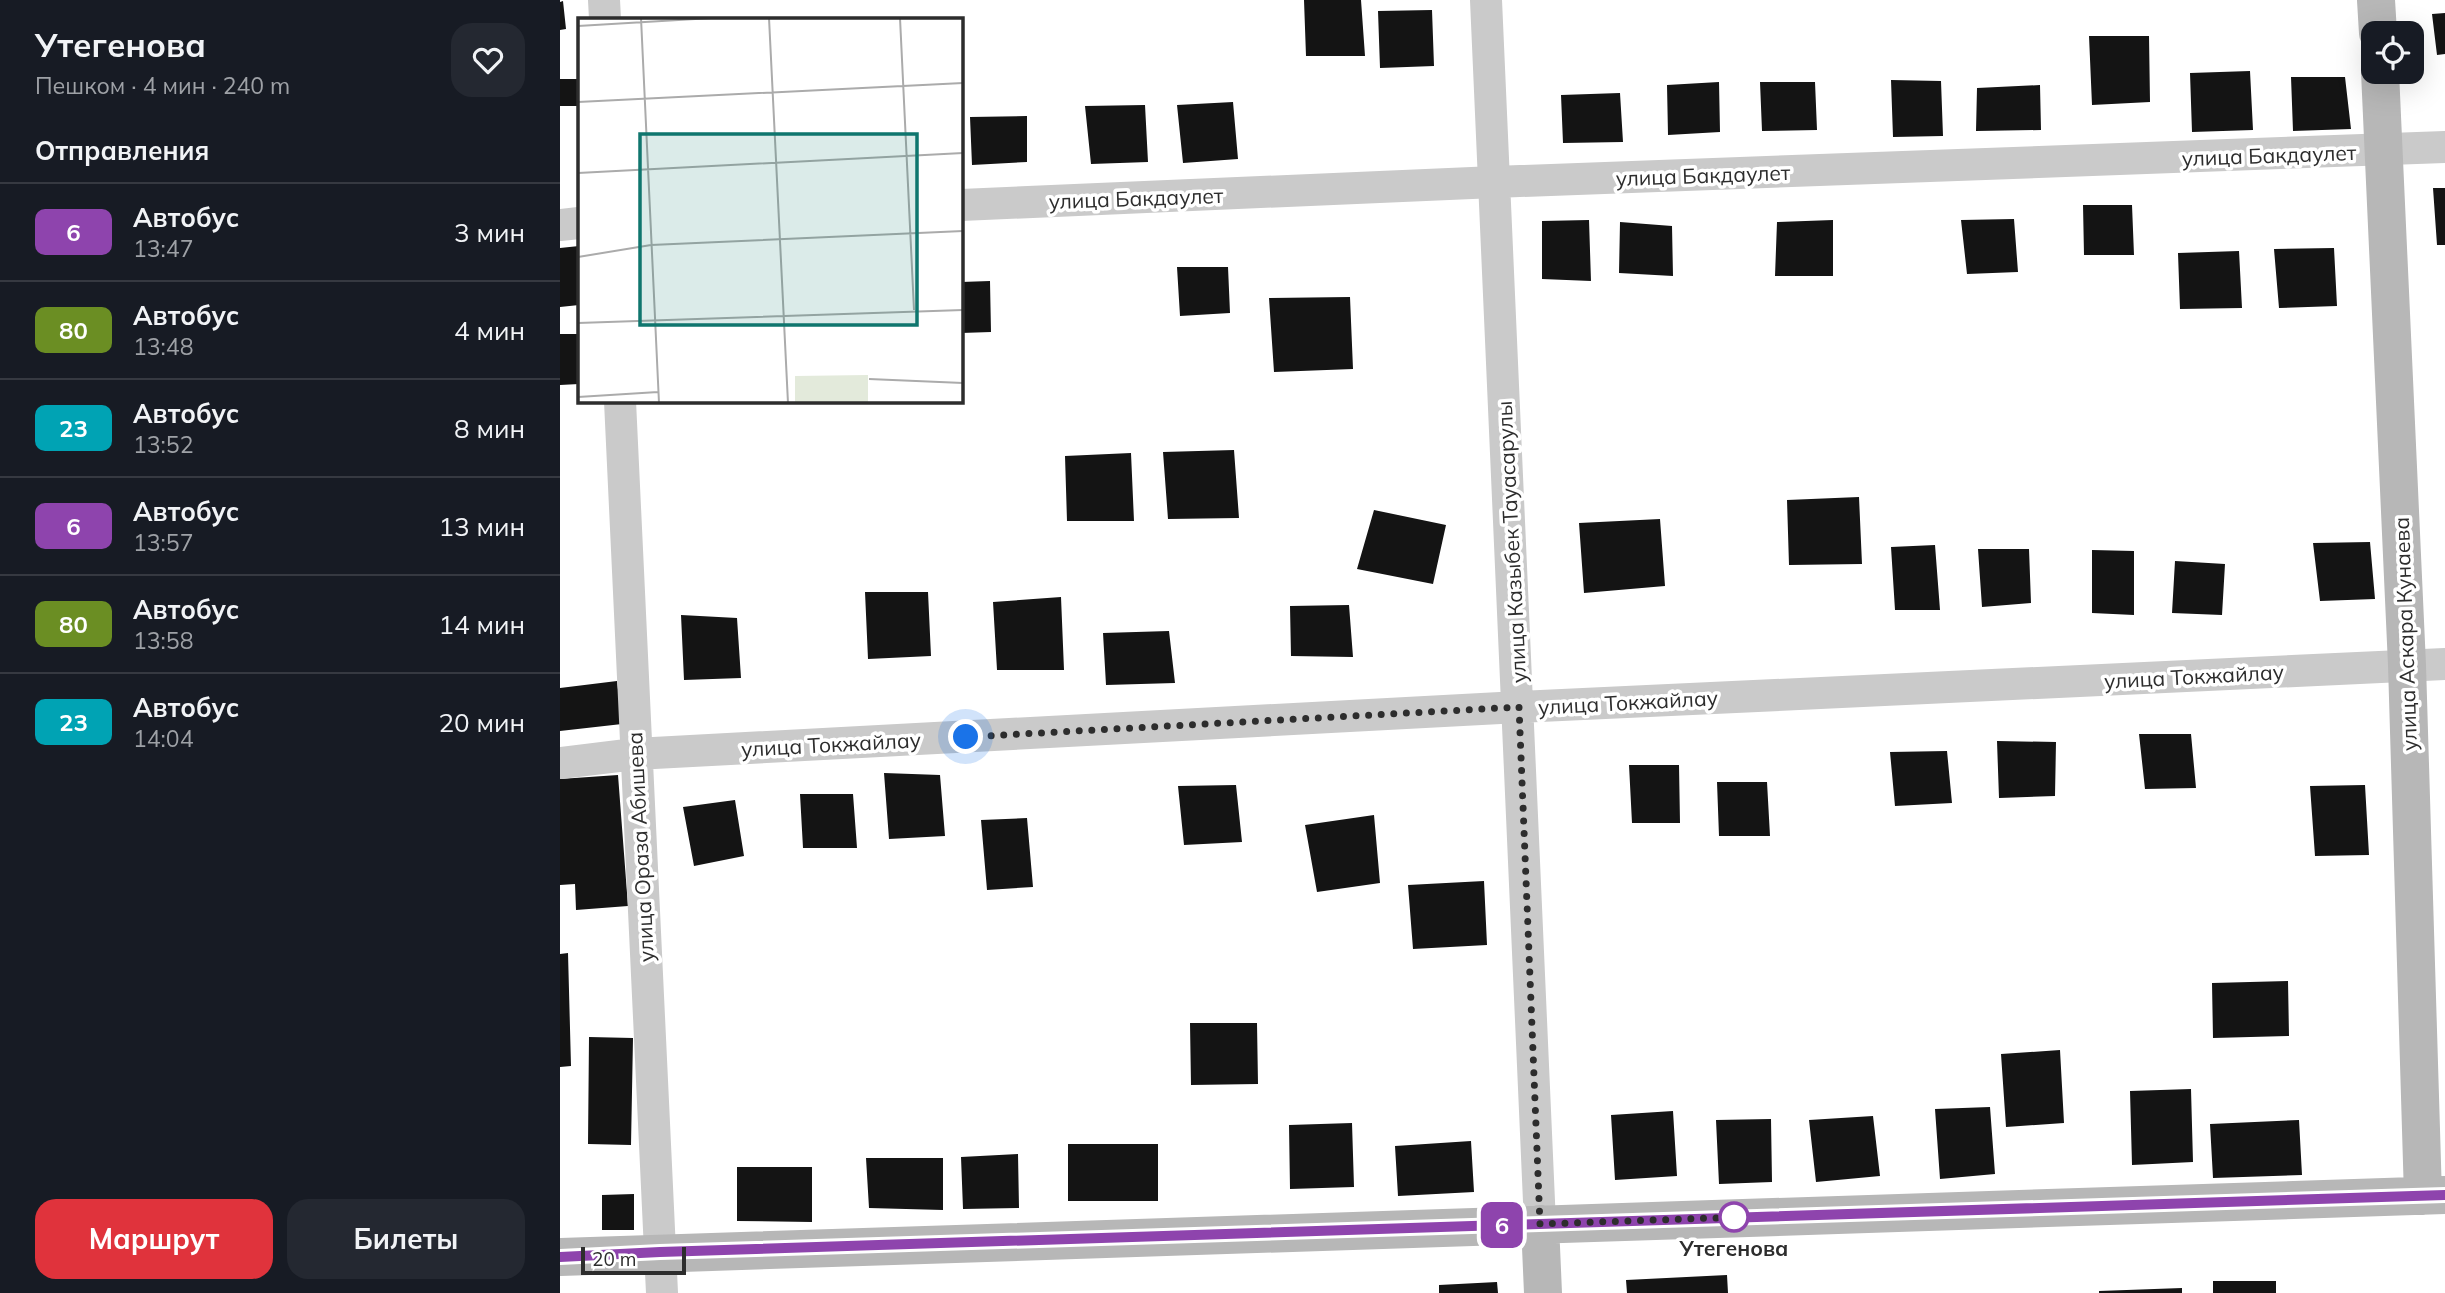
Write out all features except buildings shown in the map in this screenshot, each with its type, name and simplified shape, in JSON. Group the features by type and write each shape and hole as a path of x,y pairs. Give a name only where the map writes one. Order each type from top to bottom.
{"street":[{"path":"604,0 605,18"},
{"name":"улица Казыбек Тауасарулы","path":"1486,0 1543,1293"},
{"path":"2376,0 2377,21"},
{"name":"улица Аскара Кунаева","path":"2381,84 2434,1196"},
{"name":"улица Бакдаулет","path":"962,205 2445,147"},
{"path":"560,225 578,223"},
{"name":"улица Ораза Абишева","path":"620,402 662,1293"},
{"name":"улица Токжайлау","path":"560,763 635,754 1519,707 2445,664"},
{"path":"560,1257 2434,1196"}],"bus line":[{"name":"6","path":"560,1257 2445,1195"}],"place":[{"name":"Утегенова","path":"1734,1217"}],"route":[{"path":"966,737 1519,707 1540,1224 1743,1217 1734,1217"}]}
